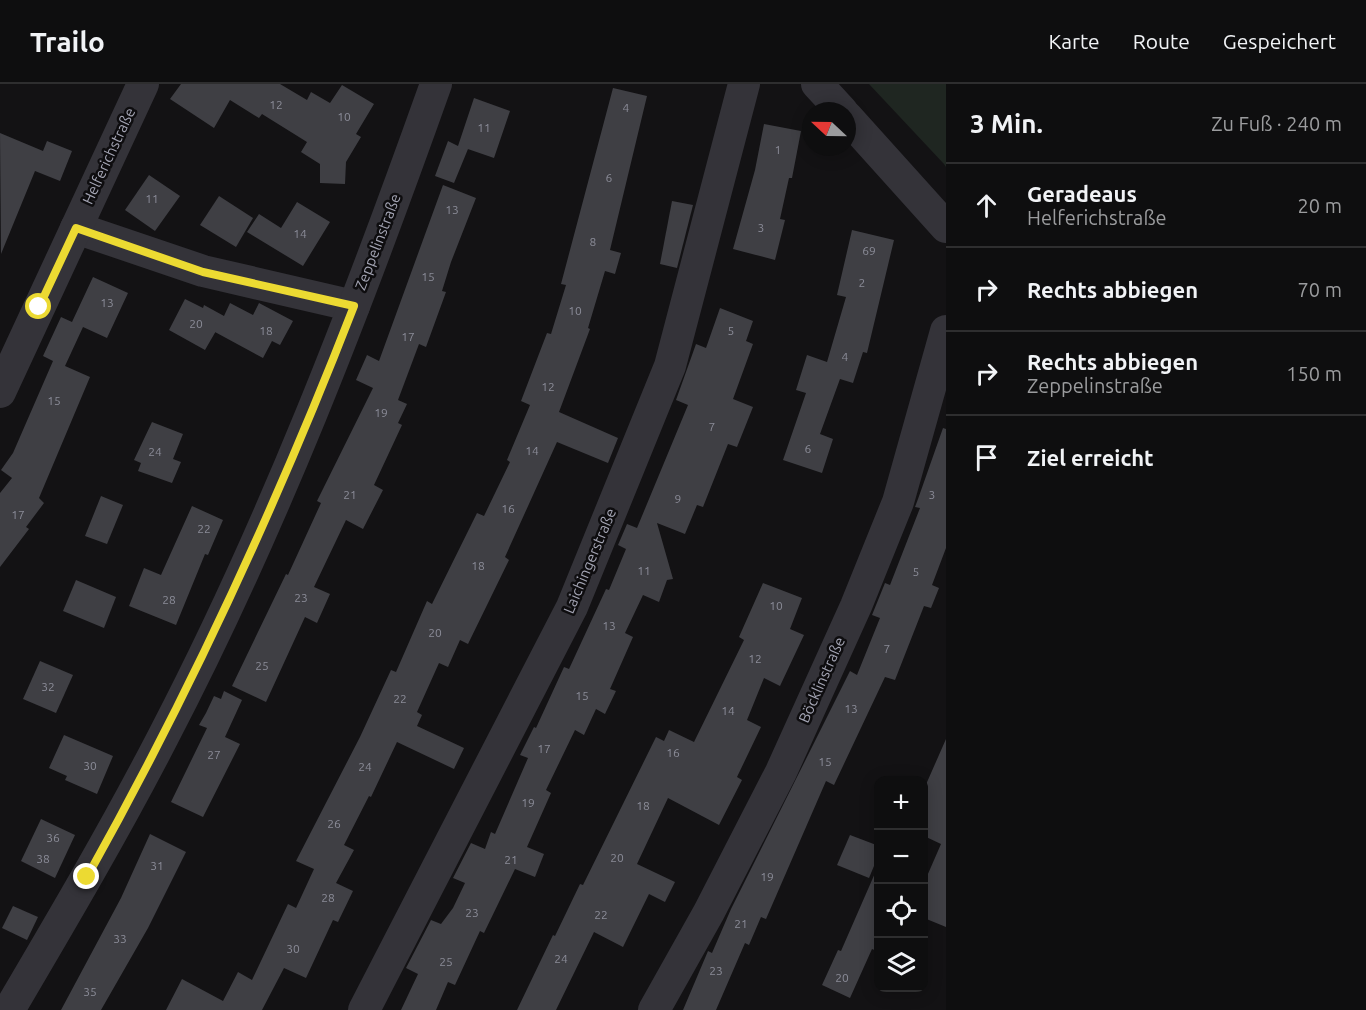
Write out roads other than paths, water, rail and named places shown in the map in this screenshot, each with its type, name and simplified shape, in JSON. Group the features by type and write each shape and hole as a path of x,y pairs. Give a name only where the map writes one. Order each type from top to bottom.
{"street":[{"name":"Helferichstraße","path":"0,392 143,84"},
{"name":"Zeppelinstraße","path":"9,1010 164,737 276,499 354,306 436,84"},
{"name":"Laichingerstraße","path":"364,1010 576,597 670,366 744,84"},
{"path":"817,84 834,102"},
{"path":"856,127 946,227"},
{"path":"76,228 203,272 354,306"},
{"name":"Böcklinstraße","path":"654,1010 709,912 781,771 856,606 898,502 946,331"}]}
